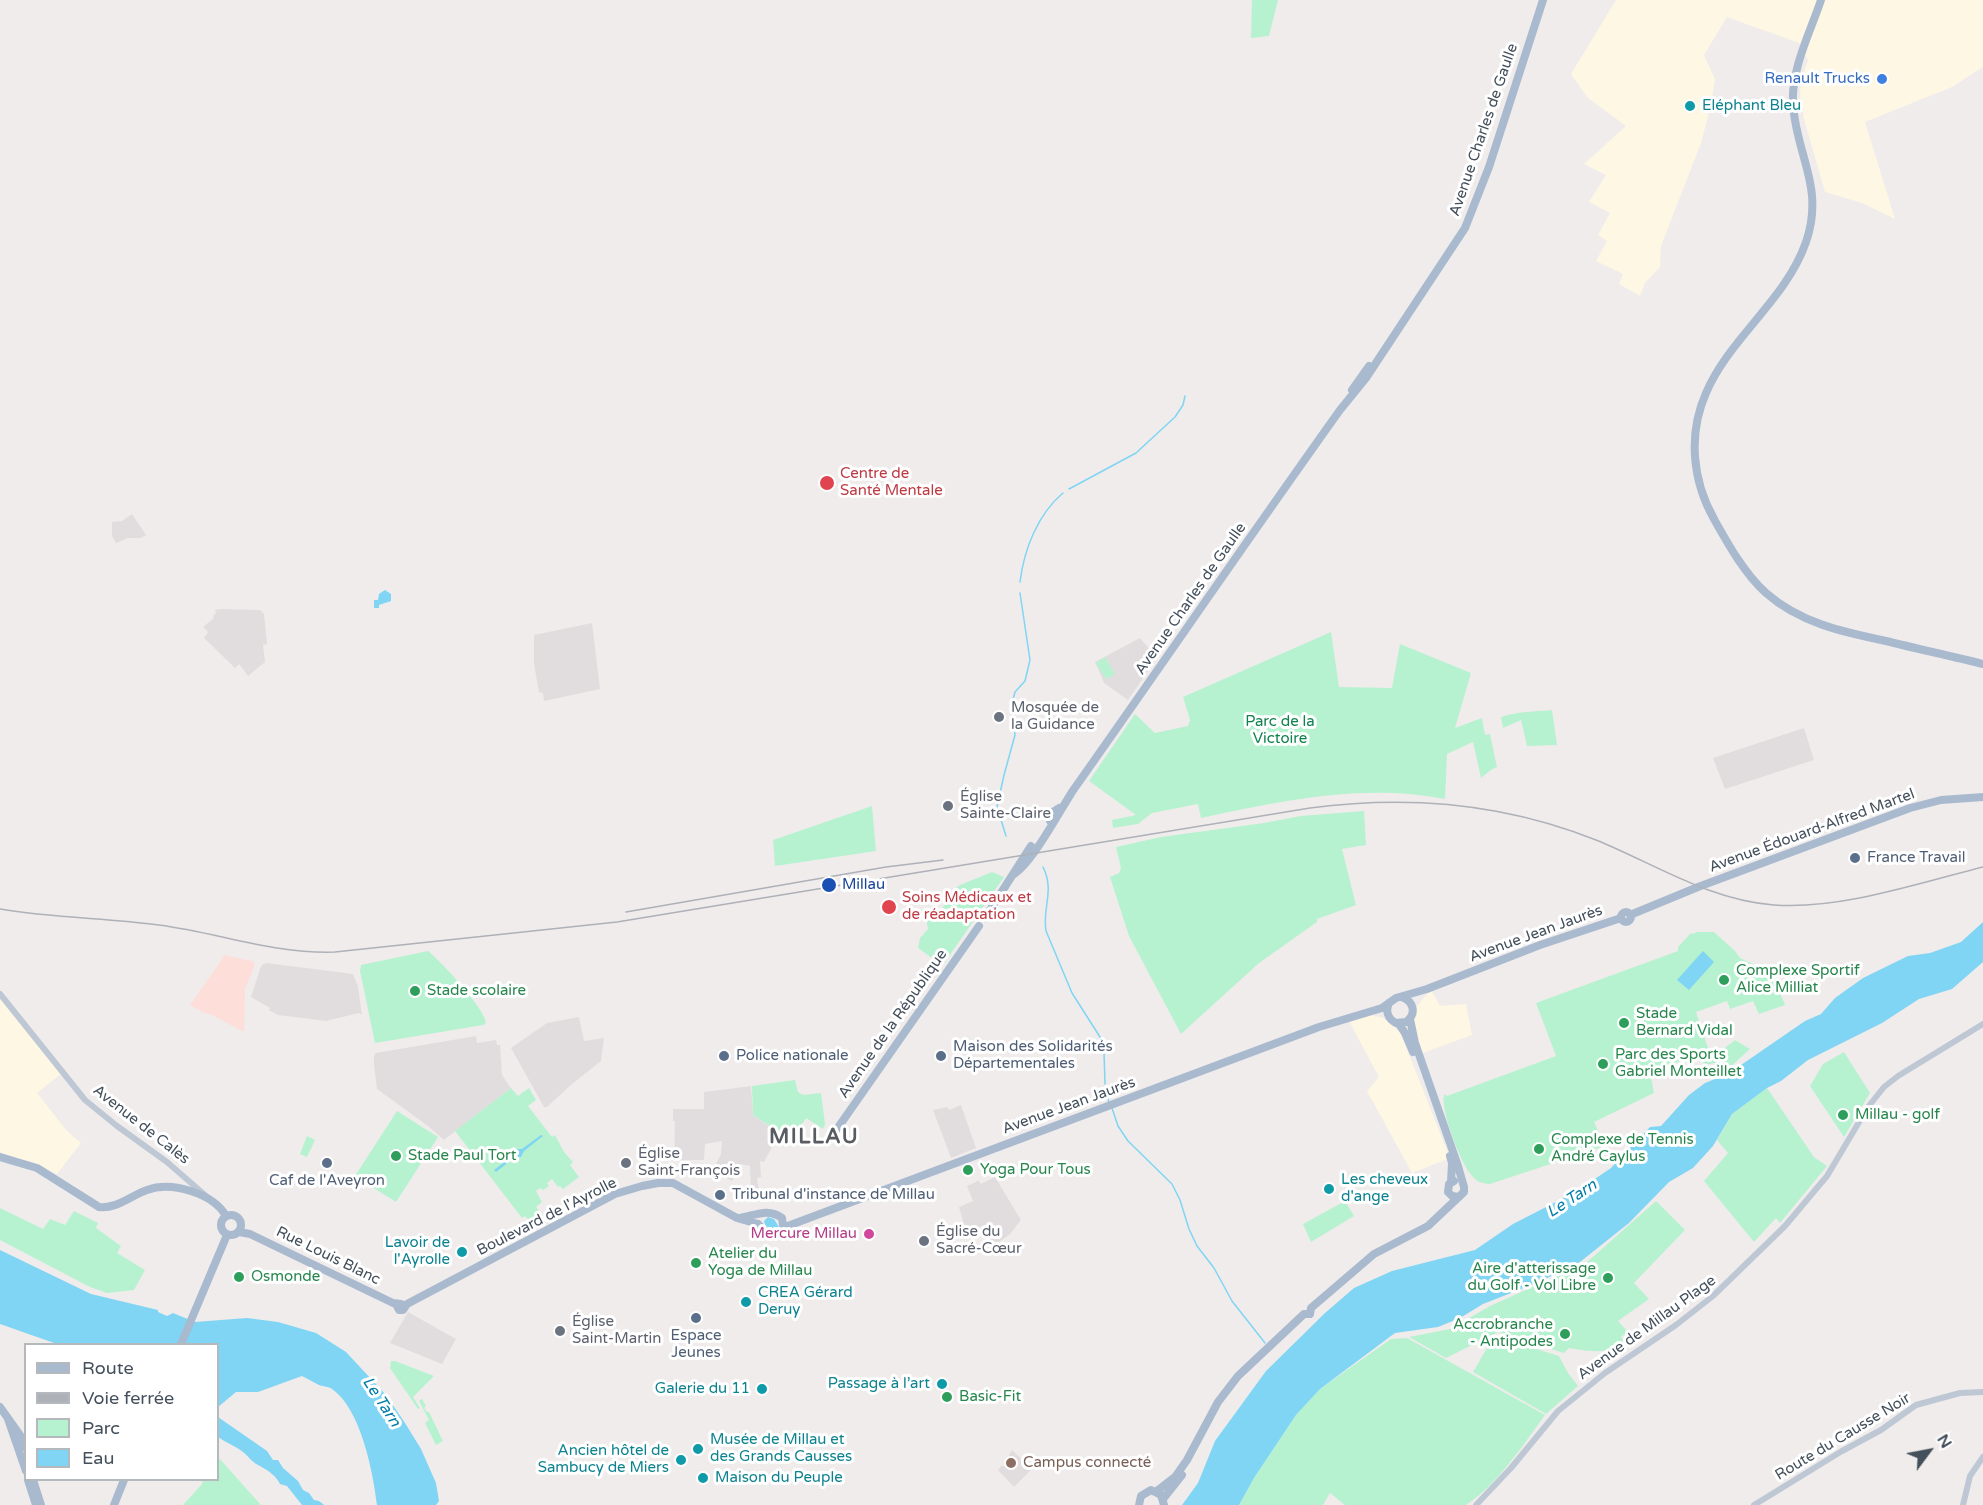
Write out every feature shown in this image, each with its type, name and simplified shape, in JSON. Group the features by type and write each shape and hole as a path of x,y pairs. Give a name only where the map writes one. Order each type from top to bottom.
{"main road":[{"name":"Avenue Charles de Gaulle","path":"1014,874 1025,855 1065,804 1340,410 1362,385 1451,251 1471,215 1489,167 1543,0"},
{"path":"1821,0 1798,66 1793,97 1795,117 1811,183 1812,211 1809,232 1797,263 1788,278 1729,355 1706,392 1694,440 1697,476 1707,507 1754,580 1777,602 1795,614 1823,626 1983,664"},
{"name":"Avenue Édouard-Alfred Martel","path":"1630,915 1688,891 1927,803 1983,797"},
{"path":"1014,874 1028,860 1053,818"},
{"name":"Avenue de la République","path":"830,1138 979,926 979,918 985,918 1014,874"},
{"name":"Avenue Jean Jaurès","path":"1401,998 1540,945 1621,918 1627,922 1631,918 1630,915"},
{"path":"1139,1505 1140,1497 1144,1492 1157,1491 1175,1477 1187,1460 1218,1402 1238,1376 1368,1258 1428,1226 1464,1190 1458,1166 1415,1043 1410,1019 1413,1008 1427,989"},
{"path":"1413,1008 1409,1001 1401,998 1390,1002 1387,1009 1391,1021 1399,1024 1405,1033 1428,1088 1452,1163 1448,1190 1450,1195 1444,1212"},
{"name":"Avenue Jean Jaurès","path":"785,1227 1319,1027 1382,1008 1390,1002"},
{"name":"Avenue Jean Jaurès","path":"1363,1013 1388,1016"},
{"path":"1399,1024 1410,1019"},
{"path":"0,1157 37,1168 99,1207 111,1207 146,1190 160,1187 207,1197"},
{"path":"1451,1182 1461,1183"},
{"name":"Boulevard de l'Ayrolle","path":"400,1305 608,1198 642,1186 673,1183 738,1218 758,1224"},
{"path":"1450,1195 1459,1197"},
{"name":"Avenue de Calès","path":"207,1197 219,1206 226,1216"},
{"path":"738,1218 761,1213 768,1212 778,1215 782,1218 784,1232 777,1236 758,1224 758,1217 761,1213"},
{"path":"232,1215 241,1220 241,1229 232,1236 227,1234 221,1226 226,1216 232,1215"},
{"name":"Rue Louis Blanc","path":"241,1229 400,1305"},
{"path":"181,1343 227,1234"},
{"path":"1157,1491 1163,1502 1184,1472 1222,1402 1251,1365"},
{"path":"0,1407 20,1435 24,1448"},
{"path":"8,1419 24,1465"},
{"path":"29,1481 36,1505"},
{"path":"34,1481 41,1505"},
{"path":"114,1505 123,1481"}],"street":[{"name":"Avenue de Calès","path":"0,994 85,1100 190,1180 207,1197"},
{"name":"Avenue de Millau Plage","path":"1476,1505 1511,1468 1558,1411 1605,1373 1676,1325 1713,1296 1785,1226 1827,1176 1868,1107 1884,1087 1983,1024"},
{"name":"Route du Causse Noir","path":"1754,1505 1881,1430 1916,1405 1960,1393 1983,1392"},
{"path":"1963,1505 1970,1476 1983,1457"}],"shaded area":[{"path":"1616,0 1983,0 1983,67 1952,87 1865,122 1895,219 1862,203 1825,192 1804,119 1800,95 1801,82 1808,60 1799,43 1727,17 1704,55 1715,79 1701,143 1661,246 1660,267 1645,283 1640,296 1619,284 1623,274 1596,261 1607,241 1598,235 1610,213 1589,202 1606,175 1584,164 1626,126 1588,98 1571,74"},
{"path":"132,514 146,535 116,543 112,536 112,522 122,521"},
{"path":"215,610 260,610 264,614 267,644 263,645 265,662 248,676 239,664 235,668 204,638 208,632 203,627 214,618"},
{"path":"592,623 600,689 544,701 543,693 539,692 534,664 534,635"},
{"path":"1140,638 1157,658 1128,700 1104,683 1095,662"},
{"path":"1804,728 1814,760 1725,789 1713,758"},
{"path":"224,955 252,961 255,964 245,990 244,1032 190,1005"},
{"path":"266,963 353,974 358,987 362,1015 359,1013 326,1021 278,1015 251,997 260,969"},
{"path":"1431,990 1440,1006 1466,1004 1472,1035 1423,1053 1413,1024 1417,1006"},
{"path":"0,995 61,1074 37,1093 67,1131 81,1143 57,1174 0,1152"},
{"path":"1363,1013 1383,1018 1400,1032 1450,1158 1412,1173 1367,1091 1379,1077 1349,1021"},
{"path":"579,1017 584,1041 604,1038 601,1061 547,1107 544,1107 511,1048 547,1023"},
{"path":"476,1036 477,1043 496,1040 497,1045 500,1045 502,1075 511,1088 444,1140 377,1089 374,1065 376,1053"},
{"path":"751,1086 753,1115 774,1130 772,1134 774,1143 764,1162 760,1161 761,1177 757,1178 760,1199 755,1199 751,1191 750,1166 740,1164 732,1181 713,1170 721,1154 722,1141 705,1144 704,1160 674,1160 673,1109 704,1109 704,1092"},
{"path":"961,1105 976,1148 951,1158 933,1110 947,1107 949,1110"},
{"path":"995,1177 1021,1220 1010,1234 994,1246 982,1226 967,1235 959,1207 973,1201 967,1186 978,1180 981,1184"},
{"path":"408,1312 456,1339 442,1364 390,1343"},
{"path":"1012,1450 1032,1469 1014,1487 998,1470 1008,1462 1006,1460"}],"green space":[{"path":"1252,0 1278,0 1269,36 1251,38"},
{"name":"Parc de la Victoire","path":"1331,632 1339,687 1392,688 1400,644 1471,673 1455,728 1482,718 1485,735 1490,734 1497,767 1481,778 1473,742 1447,754 1445,799 1415,795 1353,793 1292,800 1201,818 1198,804 1152,813 1138,824 1113,828 1112,820 1136,815 1089,781 1135,714 1155,733 1188,726 1190,720 1183,697"},
{"path":"1105,657 1115,674 1106,679 1096,663"},
{"path":"1552,710 1557,745 1527,746 1521,720 1503,728 1501,717"},
{"path":"872,806 876,851 775,866 773,840"},
{"path":"1364,811 1366,845 1342,849 1356,905 1317,919 1317,922 1259,963 1181,1034 1129,936 1110,877 1119,873 1121,868 1116,847 1161,837 1301,816"},
{"path":"992,872 1004,877 945,962 939,963 918,948 920,938 928,929 926,918 942,908 955,893 953,890"},
{"name":"Parc des Sports Gabriel Monteillet","path":"1714,932 1740,958 1772,973 1785,1005 1759,1014 1753,1001 1730,1009 1727,1001 1696,1012 1709,1051 1650,1072 1654,1093 1594,1122 1605,1146 1490,1184 1475,1179 1468,1171 1452,1137 1445,1112 1444,1094 1447,1096 1556,1056 1536,1003 1678,951 1678,947 1691,933"},
{"name":"Stade scolaire","path":"428,951 452,974 471,997 486,1023 375,1043 360,971 361,965"},
{"path":"1735,1040 1750,1049 1729,1068 1721,1069 1715,1063 1704,1065 1703,1060 1712,1058"},
{"name":"Millau - golf","path":"1844,1052 1870,1093 1844,1137 1810,1086 1823,1064"},
{"path":"795,1080 798,1092 803,1095 821,1093 825,1124 823,1129 806,1118 795,1135 791,1136 781,1129 778,1132 753,1115 752,1086"},
{"path":"511,1088 518,1096 529,1088 536,1100 528,1106 552,1137 555,1135 564,1152 573,1162 570,1165 579,1177 563,1189 558,1187 552,1179 547,1183 549,1186 536,1191 542,1202 536,1207 544,1217 531,1223 525,1216 522,1218 455,1131"},
{"path":"1767,1088 1814,1157 1827,1166 1780,1223 1776,1218 1754,1242 1704,1181 1728,1153 1717,1140 1732,1114"},
{"name":"Stade Paul Tort","path":"397,1111 438,1137 396,1202 355,1176"},
{"path":"307,1136 315,1140 307,1157 300,1154"},
{"path":"1345,1201 1354,1216 1311,1242 1303,1224"},
{"path":"1656,1201 1685,1230 1634,1283 1649,1299 1618,1321 1628,1332 1621,1337 1625,1343 1598,1351 1569,1348 1564,1353 1498,1332 1446,1358 1409,1337 1450,1329 1490,1306 1586,1263"},
{"path":"0,1208 43,1229 50,1219 65,1225 74,1211 98,1223 96,1228 121,1246 117,1253 145,1270 134,1290 107,1293 90,1287 0,1240"},
{"path":"1498,1337 1559,1356 1578,1386 1546,1414 1473,1372 1487,1348"},
{"path":"1407,1338 1545,1415 1509,1464 1488,1487 1466,1505 1345,1505 1330,1493 1323,1505 1239,1505 1296,1415 1320,1389 1391,1339"},
{"path":"391,1361 434,1376 413,1397 420,1408 418,1409 390,1368"},
{"path":"422,1399 426,1406 424,1408 429,1412 443,1441 436,1445 425,1423 429,1420 419,1401"},
{"path":"219,1458 261,1505 183,1505 203,1481 219,1481"}],"water":[{"path":"385,590 391,594 391,601 379,605 379,608 374,608 374,600 378,600 379,594"},
{"name":"Le Tarn","path":"1983,922 1983,962 1952,989 1919,999 1882,1023 1808,1060 1781,1081 1767,1088 1732,1114 1713,1146 1693,1168 1669,1182 1629,1223 1580,1262 1539,1282 1483,1304 1460,1318 1438,1327 1395,1333 1320,1389 1296,1415 1239,1505 1182,1505 1198,1483 1215,1441 1266,1371 1354,1288 1392,1271 1475,1250 1513,1224 1577,1191 1611,1168 1650,1127 1661,1126 1689,1095 1705,1083 1728,1074 1805,1021 1821,1014 1835,998 1863,978 1908,956 1930,953 1961,942"},
{"path":"1703,951 1714,962 1689,990 1677,980"},
{"path":"541,1135 543,1136 524,1151 521,1157 515,1157 496,1172 494,1170 514,1155 516,1149 522,1149"},
{"path":"768,1217 774,1219 779,1227 778,1231 769,1229 766,1225 764,1221"},
{"name":"Le Tarn","path":"0,1250 91,1294 158,1310 167,1316 173,1313 195,1322 247,1318 278,1322 316,1333 346,1352 386,1395 421,1449 436,1483 439,1501 436,1505 377,1505 369,1459 351,1411 332,1389 302,1376 258,1392 236,1392 219,1406 219,1343 54,1343 0,1324"},
{"path":"219,1418 267,1451 273,1460 278,1460 283,1468 298,1481 303,1490 324,1505 302,1505 287,1486 280,1484 276,1478 240,1450 219,1438"}],"waterway":[{"path":"1069,489 1136,453 1175,417 1183,405 1185,396"},
{"path":"1020,582 1025,557 1039,522 1063,493"},
{"path":"1006,836 997,807 1015,735 1011,707 1015,692 1025,681 1030,660 1020,593"},
{"path":"1043,867 1048,884 1046,931 1072,993 1100,1037 1104,1052 1105,1084"},
{"path":"1106,1090 1109,1103"},
{"path":"1112,1108 1118,1126 1128,1141 1172,1184 1197,1246 1214,1268 1232,1301 1265,1343"}],"railway":[{"path":"0,909 159,925 290,950 335,952 617,922 1310,808 1383,802 1455,805 1491,810 1561,827 1618,849 1705,889 1750,902 1774,905 1826,903 1852,899 1983,867"},
{"path":"626,912 886,867 943,860"}],"place":[{"name":"Renault Trucks","path":"1882,79"},
{"name":"Eléphant Bleu","path":"1690,106"},
{"name":"Centre de Santé Mentale","path":"827,483"},
{"name":"Mosquée de la Guidance","path":"999,717"},
{"name":"Église Sainte-Claire","path":"948,806"},
{"name":"France Travail","path":"1855,858"},
{"name":"Millau","path":"829,885"},
{"name":"Soins Médicaux et de réadaptation","path":"889,907"},
{"name":"Complexe Sportif Alice Milliat","path":"1724,980"},
{"name":"Stade scolaire","path":"415,991"},
{"name":"Stade Bernard Vidal","path":"1624,1023"},
{"name":"Police nationale","path":"724,1056"},
{"name":"Maison des Solidarités Départementales","path":"941,1056"},
{"name":"Parc des Sports Gabriel Monteillet","path":"1603,1064"},
{"name":"Millau - golf","path":"1843,1115"},
{"name":"Complexe de Tennis André Caylus","path":"1539,1149"},
{"name":"Stade Paul Tort","path":"396,1156"},
{"name":"Caf de l'Aveyron","path":"327,1163"},
{"name":"Église Saint-François","path":"626,1163"},
{"name":"Yoga Pour Tous","path":"968,1170"},
{"name":"Les cheveux d'ange","path":"1329,1189"},
{"name":"Tribunal d'instance de Millau","path":"720,1195"},
{"name":"Mercure Millau","path":"869,1234"},
{"name":"Église du Sacré-Cœur","path":"924,1241"},
{"name":"Lavoir de l'Ayrolle","path":"462,1252"},
{"name":"Atelier du Yoga de Millau","path":"696,1263"},
{"name":"Osmonde","path":"239,1277"},
{"name":"Aire d'atterissage du Golf - Vol Libre","path":"1608,1278"},
{"name":"CREA Gérard Deruy","path":"746,1302"},
{"name":"Espace Jeunes","path":"696,1318"},
{"name":"Église Saint-Martin","path":"560,1331"},
{"name":"Accrobranche - Antipodes","path":"1565,1334"},
{"name":"Passage à l’art","path":"942,1384"},
{"name":"Galerie du 11","path":"762,1389"},
{"name":"Basic-Fit","path":"947,1397"},
{"name":"Musée de Millau et des Grands Causses","path":"698,1449"},
{"name":"Ancien hôtel de Sambucy de Miers","path":"681,1460"},
{"name":"Campus connecté","path":"1011,1463"},
{"name":"Maison du Peuple","path":"703,1478"}],"district":[{"name":"MILLAU","path":"814,1137"}]}
